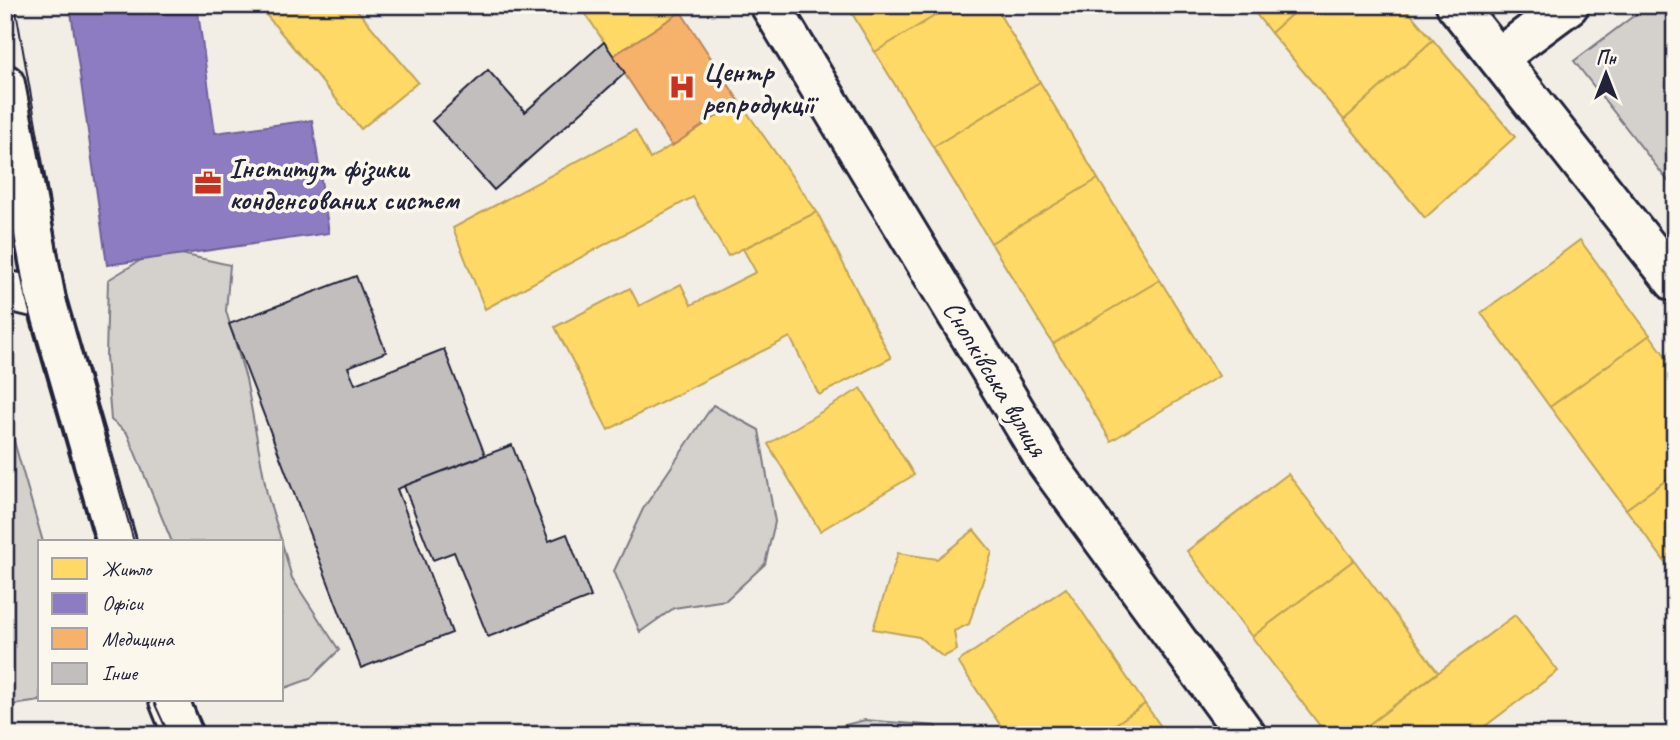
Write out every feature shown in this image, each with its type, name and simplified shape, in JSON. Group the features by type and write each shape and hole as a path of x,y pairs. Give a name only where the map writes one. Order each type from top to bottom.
{"main road":[{"name":"Снопківська вулиця","path":"770,5 1045,460 1247,735"},
{"path":"1456,5 1675,282"},
{"path":"1499,57 1569,5"},
{"path":"5,84 46,300 115,540"},
{"path":"5,290 46,300"},
{"path":"170,702 183,735"}],"shaded area":[{"path":"1648,5 1675,5 1675,190 1574,61"},
{"path":"159,249 230,265 226,311 246,379 267,494 281,540 171,540 127,433 111,420 106,356 108,280"},
{"path":"713,405 759,430 775,522 765,564 726,600 674,608 640,632 614,571 643,509"},
{"path":"5,410 42,540 38,540 38,701 5,706"},
{"path":"284,550 292,578 339,650 310,679 284,688"},
{"path":"865,720 936,726 940,735 805,735"}],"building: Житло":[{"path":"258,5 353,5 418,82 361,129"},
{"path":"580,5 676,5 681,12 613,56"},
{"path":"847,5 953,5 875,52"},
{"path":"953,5 994,5 1040,82 933,147 875,52"},
{"path":"1249,5 1302,5 1271,33"},
{"path":"1302,5 1403,5 1433,40 1344,120 1271,33"},
{"path":"1433,40 1515,137 1425,218 1344,120"},
{"path":"1040,82 1098,179 991,243 933,147"},
{"path":"739,101 817,212 728,256 693,197 485,309 453,228 635,130 650,159"},
{"path":"1098,179 1160,280 1053,344 991,243"},
{"path":"817,212 891,358 819,395 790,337 608,430 555,327 630,288 639,306 681,284 691,305 756,272 743,249"},
{"path":"1580,240 1650,335 1550,407 1481,313"},
{"path":"1160,280 1219,376 1111,441 1053,344"},
{"path":"1650,335 1675,369 1675,474 1626,509 1550,407"},
{"path":"861,388 914,475 820,531 768,444"},
{"path":"1288,474 1354,560 1252,637 1187,551"},
{"path":"1675,474 1675,567 1671,570 1626,509"},
{"path":"974,530 992,552 969,624 954,631 957,650 943,657 919,637 873,629 898,553 937,559"},
{"path":"1354,560 1438,672 1355,735 1327,735 1252,637"},
{"path":"1066,588 1145,704 1100,735 1007,735 958,662"},
{"path":"1515,615 1558,671 1484,727 1490,735 1355,735"},
{"path":"1145,704 1167,735 1100,735"}],"building: Офіси":[{"name":"Інститут фізики конденсованих систем","path":"70,5 197,5 215,133 312,120 329,233 107,265"}],"building: Медицина":[{"name":"Центр репродукції","path":"681,12 739,101 672,146 613,56"}],"building: Інше":[{"path":"604,42 625,73 494,190 432,121 488,70 525,112"},
{"path":"356,276 386,352 348,367 355,384 444,349 485,455 397,489 452,633 361,668 229,324"},
{"path":"512,445 549,541 567,534 591,597 488,637 454,552 433,560 404,486"}],"tram line":[{"path":"15,5 67,301 133,540"},
{"path":"5,186 25,295 95,540"},
{"path":"154,702 169,735"},
{"path":"192,702 207,735"}],"place":[{"name":"Центр репродукції","path":"682,87"},
{"name":"Інститут фізики конденсованих систем","path":"208,183"}]}
